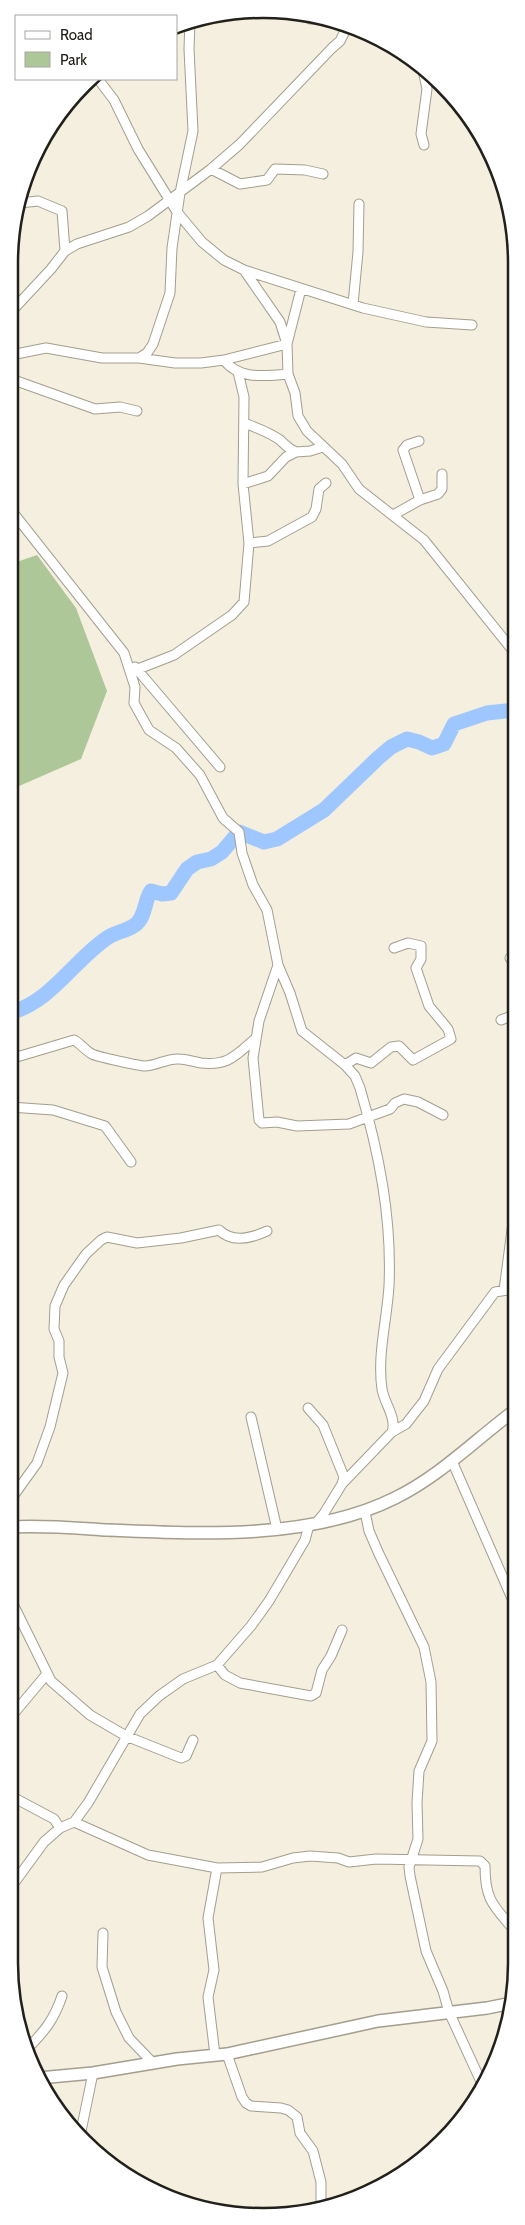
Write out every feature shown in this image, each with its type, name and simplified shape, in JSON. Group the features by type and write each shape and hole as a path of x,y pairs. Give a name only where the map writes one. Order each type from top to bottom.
{"street":[{"path":"139,358 147,353 153,344 170,293 172,248 177,212 193,131 192,28"},
{"path":"18,304 65,251 77,244 129,227 170,202 211,169 240,144 332,48 343,32"},
{"path":"424,145 421,134 427,89 425,79"},
{"path":"99,80 114,100 138,149 170,202 202,242 213,251 244,270 353,304 426,322 472,325"},
{"path":"211,169 240,184 267,180 275,169 305,170 323,174"},
{"path":"25,202 38,201 62,212 65,251"},
{"path":"353,304 358,252 359,204"},
{"path":"244,270 280,322 287,344 288,374 295,393 298,416 307,431 342,464 359,489 424,540 508,645"},
{"path":"287,344 301,289"},
{"path":"18,354 46,348 102,358 139,358 175,363 201,363 224,360 287,344"},
{"path":"224,360 230,368 258,377 288,374"},
{"path":"138,669 174,656 232,615 242,606 245,598 248,543 243,484 244,397 238,372"},
{"path":"18,382 95,409 120,406 137,411"},
{"path":"244,423 268,432 288,449 296,452"},
{"path":"419,441 407,445 404,450 420,500"},
{"path":"243,484 268,476 286,457 296,452 310,451 323,447"},
{"path":"393,515 420,500 438,494 442,489 442,474"},
{"path":"248,543 268,541 312,518 316,509 319,489 326,483"},
{"path":"18,519 124,653 220,767"},
{"path":"124,653 135,687 134,703 149,730 176,748 200,775 223,818 239,832 242,853 253,884 267,910 278,965 302,1031 345,1064 355,1076 368,1118 388,1212 389,1286 382,1352 382,1389 392,1421 392,1432"},
{"path":"345,1064 356,1058 371,1064 391,1047 399,1046 413,1060 451,1039 448,1029 429,1006 416,968 421,958 421,946 408,943 394,948"},
{"path":"278,965 255,1039 253,1070 259,1120 262,1123 277,1122 298,1126 349,1124 390,1109 395,1102 404,1099 418,1102 443,1114"},
{"path":"501,1020 508,1017"},
{"path":"18,1057 74,1040 82,1044 92,1054 126,1061 136,1066 148,1066 169,1059 221,1063 233,1060 255,1039"},
{"path":"18,1108 53,1110 105,1126 131,1162"},
{"path":"18,1489 37,1463 50,1427 63,1373 58,1357 58,1341 54,1330 55,1306 64,1286 86,1254 100,1240 107,1236 137,1242 181,1238 219,1230 225,1236 235,1238 256,1237 267,1231"},
{"path":"504,1290 508,1260"},
{"path":"18,1878 44,1842 60,1828 74,1822 88,1803 140,1714 159,1696 183,1679 216,1665 251,1626 269,1601 312,1525 323,1515 342,1484 392,1432 406,1424 424,1401 438,1369 484,1306 495,1292 508,1290"},
{"path":"308,1408 323,1425 344,1477 342,1484"},
{"path":"18,1527 53,1526 108,1530 191,1532 277,1529 312,1525 365,1512 416,1487 452,1461 508,1415"},
{"path":"251,1417 277,1529"},
{"path":"452,1461 508,1589"},
{"path":"365,1512 369,1531 424,1648 431,1682 433,1707 432,1741 419,1771 417,1803 418,1839 412,1859 410,1876 426,1951 443,1990 449,2012 479,2077"},
{"path":"18,1615 46,1675 90,1715 126,1736 181,1758 186,1756 193,1740"},
{"path":"216,1665 225,1675 240,1683 311,1696 316,1693 322,1670 331,1656 342,1630"},
{"path":"18,1708 46,1675"},
{"path":"18,1801 54,1819 60,1828"},
{"path":"74,1822 148,1855 217,1868 262,1867 293,1858 310,1856 338,1858 349,1862 363,1859 480,1861 485,1866 485,1886 488,1897 508,1924"},
{"path":"217,1868 208,1918 214,1970 208,1996 221,2054 246,2103 252,2106 281,2108 288,2110 297,2117 300,2132 313,2151 321,2182 322,2200"},
{"path":"103,1933 102,1967 116,2012 129,2038 153,2063"},
{"path":"32,2044 56,2016 62,1996"},
{"path":"46,2077 93,2073 221,2054 362,2024 487,2008 504,2004"},
{"path":"82,2128 93,2073"}],"green space":[{"path":"37,555 76,608 107,691 81,759 18,787 18,562"}],"waterway":[{"path":"18,1010 50,990 107,938 139,922 151,891 162,894 171,893 187,869 197,862 211,859 222,852 239,832 264,842 277,839 324,810 391,747 407,739 432,748 444,744 454,724 487,713 508,711"}]}
